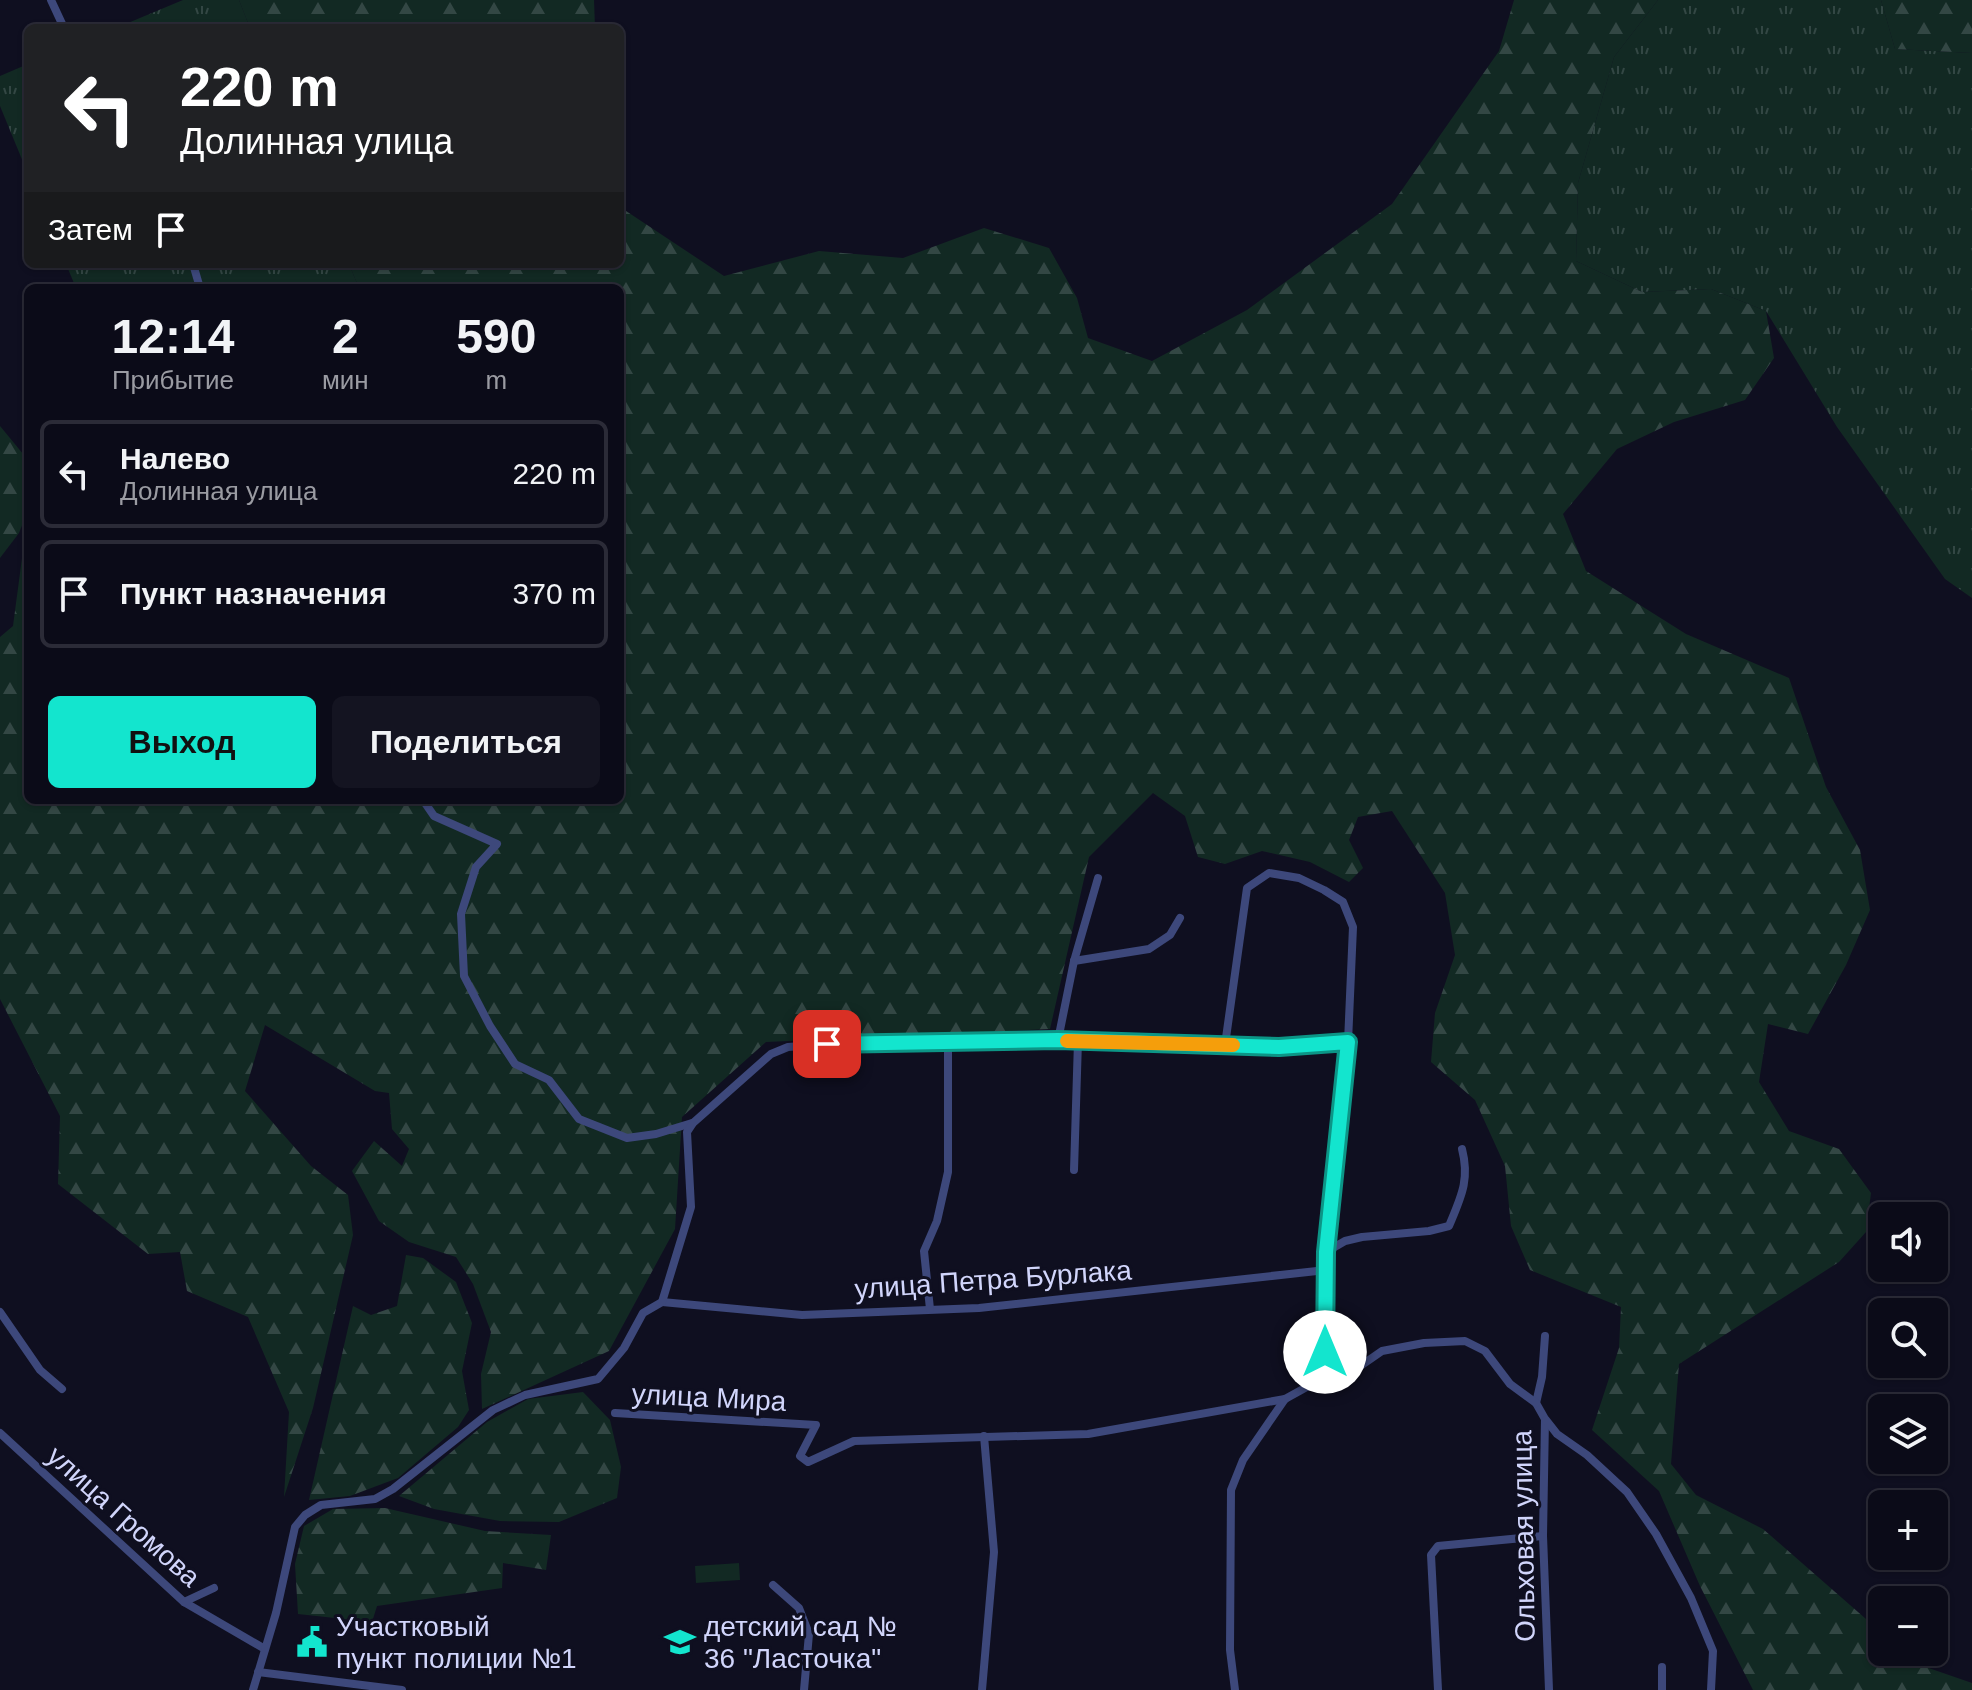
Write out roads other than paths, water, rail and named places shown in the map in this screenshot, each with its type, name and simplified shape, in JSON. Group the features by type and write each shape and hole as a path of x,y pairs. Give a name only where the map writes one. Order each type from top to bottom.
{"street":[{"path":"51,0 62,24"},
{"path":"426,804 434,816 497,844 476,867 461,914 464,976 490,1026 515,1064 549,1080 579,1119 627,1138 656,1134 693,1123"},
{"path":"1225,1045 1247,888 1269,873 1299,878 1343,902 1353,927 1348,1042 1326,1252 1325,1379"},
{"path":"1058,1040 1074,961 1098,878"},
{"path":"1074,961 1149,949 1170,935 1180,918"},
{"path":"253,1690 295,1527 305,1515 321,1505 375,1499 393,1489 493,1410 525,1395 598,1379 624,1348 643,1313 662,1302 691,1207 687,1132 693,1123 771,1054 788,1047 827,1044 1058,1040 1279,1047 1348,1042"},
{"path":"1074,1170 1078,1041"},
{"path":"930,1309 924,1251 937,1221 948,1172 948,1042"},
{"path":"1326,1252 1345,1241 1362,1237 1429,1231 1449,1226 1467,1170 1462,1149"},
{"name":"улица Петра Бурлака","path":"662,1302 802,1315 979,1308 1326,1270"},
{"path":"0,1312 40,1370 62,1389"},
{"name":"Ольховая улица","path":"1545,1336 1542,1377 1536,1403 1545,1419 1543,1536 1549,1690"},
{"path":"1235,1690 1230,1650 1231,1490 1243,1460 1285,1399 1325,1379 1356,1369 1382,1351 1424,1343 1465,1341 1485,1351 1510,1384 1536,1403"},
{"name":"улица Мира","path":"615,1413 816,1425 800,1456 808,1462 854,1441 1088,1434 1285,1399"},
{"path":"1545,1419 1557,1434 1587,1455 1627,1492 1656,1534 1691,1598 1713,1651 1711,1690"},
{"name":"улица Громова","path":"0,1433 184,1602 265,1649"},
{"path":"982,1690 994,1552 984,1436"},
{"path":"1438,1690 1431,1555 1438,1546 1543,1536"},
{"path":"773,1585 799,1608 809,1634 804,1690"},
{"path":"184,1602 214,1588"},
{"path":"1662,1667 1662,1690"},
{"path":"258,1672 402,1690"}],"place":[{"name":"Участковый пункт полиции №1","path":"312,1642"},
{"name":"детский сад № 36 \"Ласточка\"","path":"680,1642"}]}
